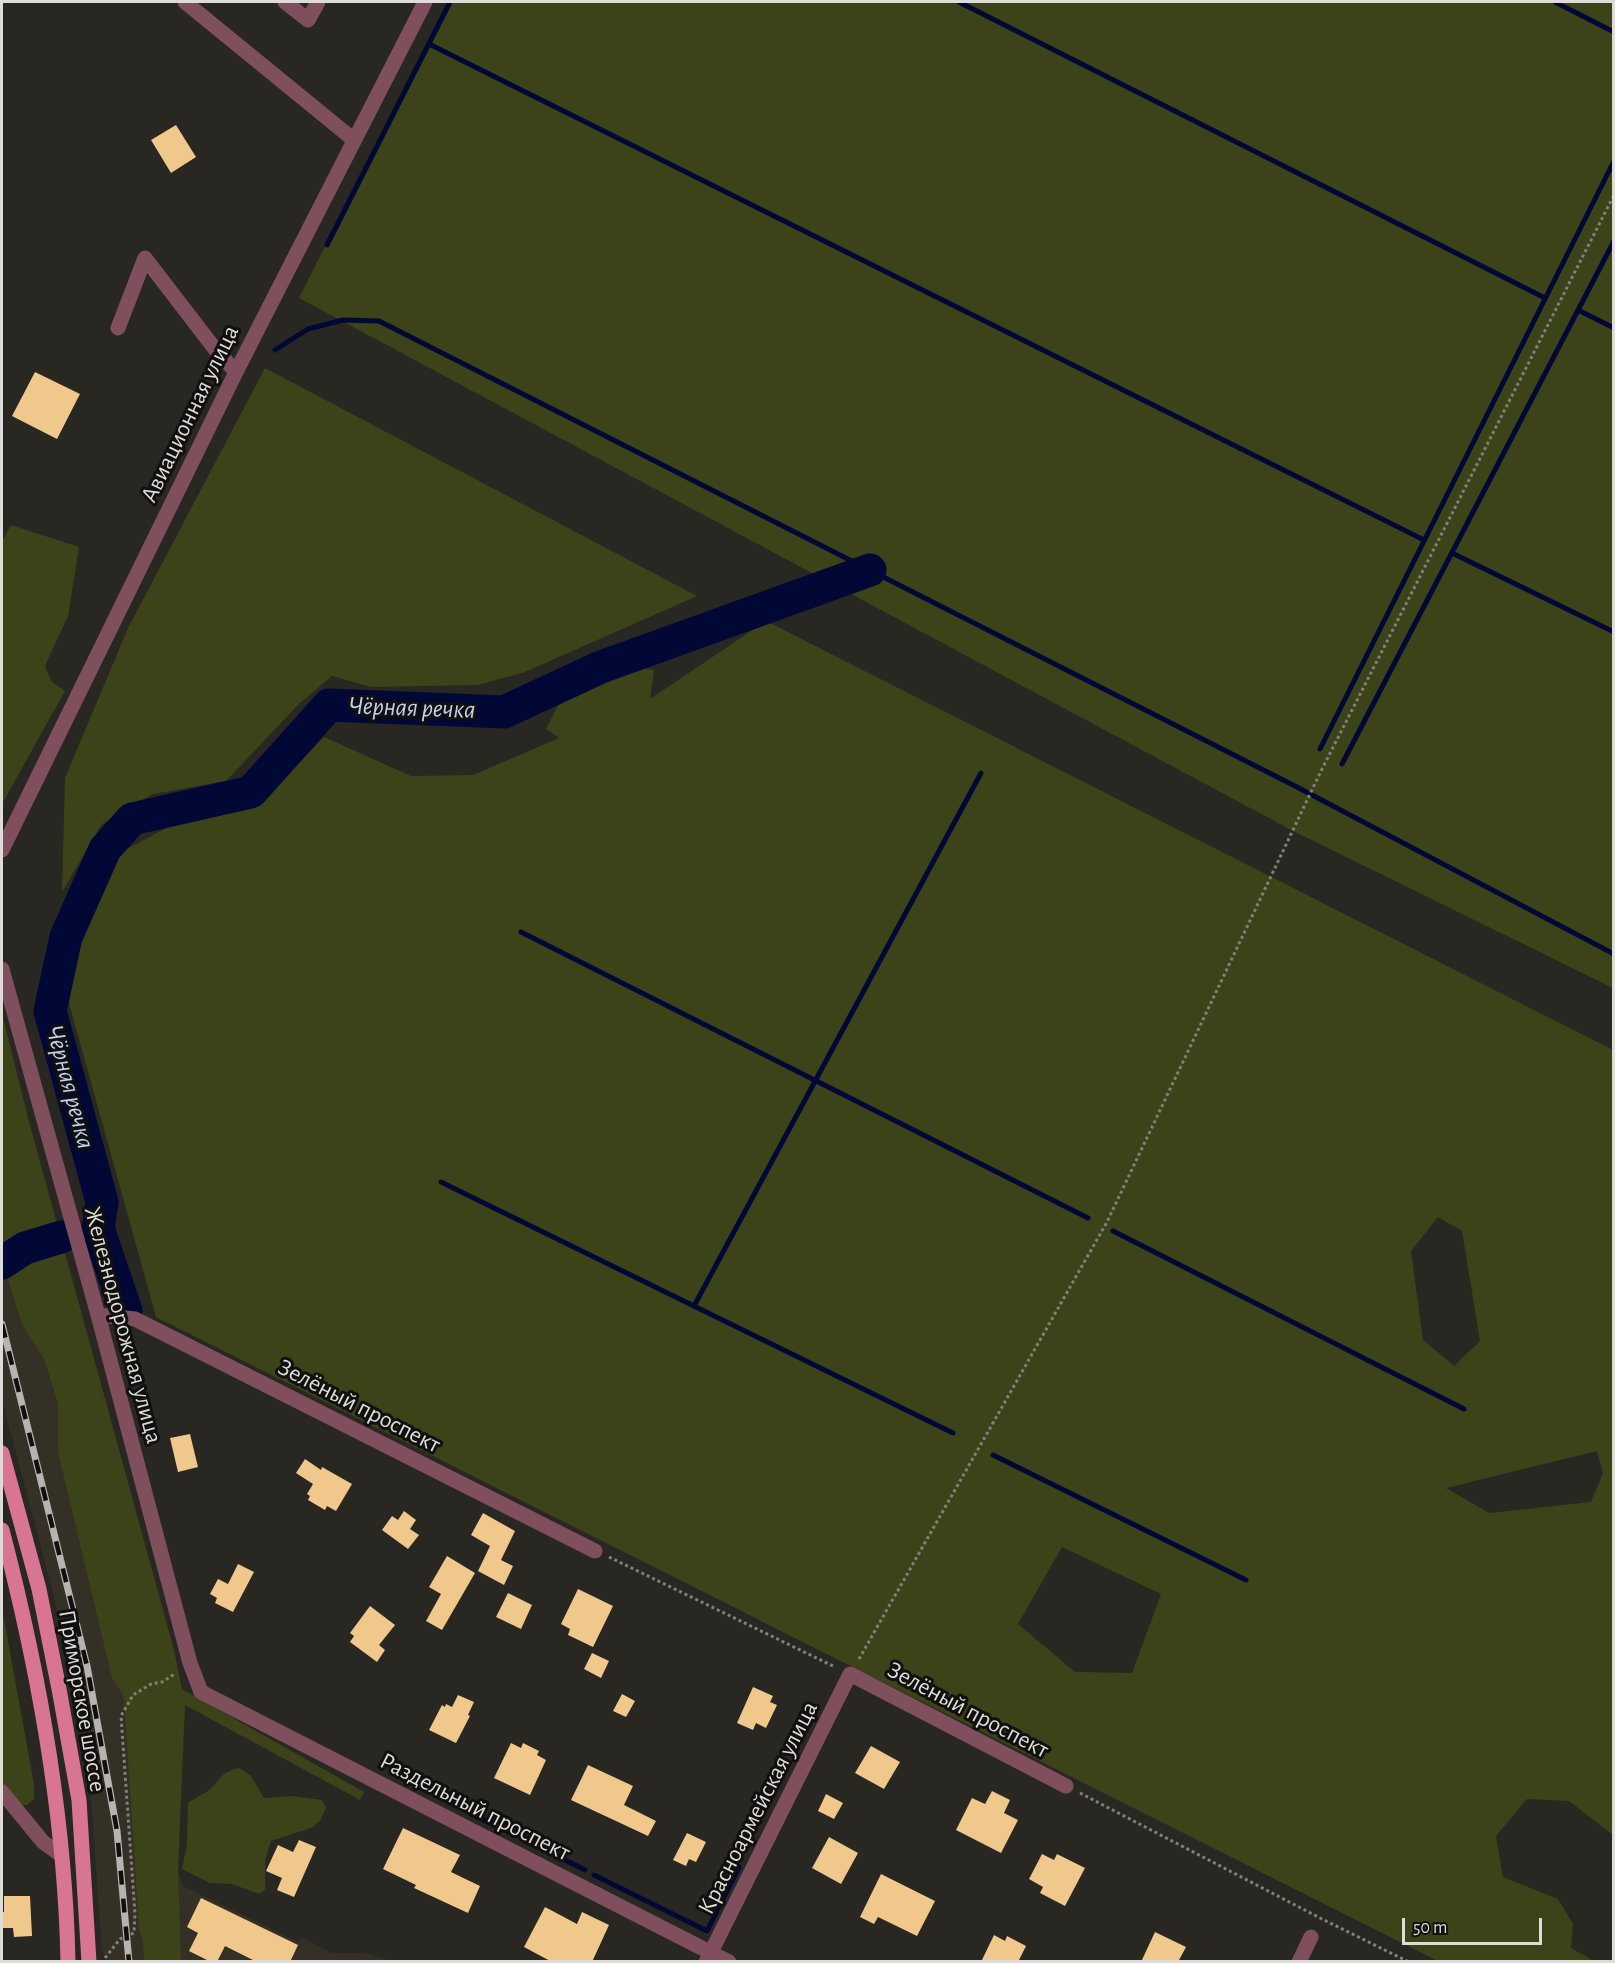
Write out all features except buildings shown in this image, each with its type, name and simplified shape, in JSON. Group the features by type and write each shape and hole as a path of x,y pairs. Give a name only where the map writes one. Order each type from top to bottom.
{"main road":[{"name":"Приморское шоссе","path":"2,1453 39,1589 59,1689 79,1800 97,1960"},
{"name":"Приморское шоссе","path":"2,1530 20,1598 57,1800 68,1962"}],"street":[{"path":"185,2 354,140"},
{"path":"285,2 308,20 318,2"},
{"name":"Авиационная улица","path":"2,850 236,372 425,2"},
{"path":"118,328 145,258 215,349 236,372"},
{"name":"Железнодорожная улица","path":"2,969 98,1315 190,1663 201,1692"},
{"name":"Зелёный проспект","path":"98,1315 135,1319 595,1551"},
{"name":"Зелёный проспект","path":"850,1674 1065,1786"},
{"name":"Красноармейская улица","path":"708,1957 850,1674"},
{"name":"Раздельный проспект","path":"201,1692 708,1957 729,1962"},
{"path":"2,1792 43,1842 61,1855"},
{"path":"1299,1962 1311,1937"}],"path":[{"path":"595,1551 850,1674 1107,1222 1320,773 1614,195"},
{"path":"97,1960 120,1939 134,1933 135,1903 121,1716 133,1695 151,1684 162,1682"},
{"path":"1065,1786 1410,1962"}],"shaded area":[{"path":"2,1119 183,1886 298,1942 301,1937 332,1953 365,1953 393,1961 110,1962 102,1952 91,1797 74,1688 51,1585 2,1400"}],"green space":[{"path":"448,2 1613,2 1613,988 1293,831 299,298"},
{"path":"265,368 697,596 525,672 478,685 371,687 332,676 299,704 226,781 153,794 102,824 62,892 65,778 128,628"},
{"path":"11,525 79,547 68,616 45,666 52,682 65,691 2,804 2,542"},
{"path":"766,621 1613,1050 1613,1835 1569,1801 1527,1799 1496,1836 1503,1877 1558,1899 1573,1924 1571,1948 1594,1961 1438,1961 156,1317 69,1003 74,941 110,858 168,827 261,803 324,737 411,776 473,775 559,738 546,729 580,661 654,670 650,699","holes":["1438,1217 1462,1231 1480,1341 1454,1366 1423,1340 1411,1251","1597,1451 1603,1473 1591,1502 1489,1513 1446,1488","1062,1547 1161,1594 1132,1673 1075,1672 1018,1624"]},
{"path":"2,1013 28,1118 174,1650 182,1689 364,1792 360,1800 185,1705 178,1871 181,1961 144,1961 143,1940 139,1929 124,1697 112,1678 58,1452 58,1404 45,1361 22,1324 4,1267 19,1255 21,1238 14,1252 2,1262"},
{"path":"2,1608 34,1784 34,1799 27,1805 17,1805 2,1785"},
{"path":"240,1768 251,1776 264,1798 291,1796 322,1800 326,1808 320,1821 311,1828 271,1841 265,1860 265,1890 259,1894 232,1884 210,1883 182,1869 187,1844 188,1803 205,1793 227,1772"}],"waterway":[{"path":"327,245 450,2"},
{"path":"959,2 1545,298"},
{"path":"1555,2 1614,32"},
{"path":"429,44 1424,540"},
{"path":"1320,749 1614,161"},
{"path":"1342,764 1614,241"},
{"path":"1578,310 1614,328"},
{"path":"275,350 308,329 343,320 379,321 1295,786 1614,954"},
{"path":"1452,553 1614,632"},
{"name":"Чёрная речка","path":"126,1311 98,1228 102,1202 50,1011 66,937 105,849 132,819 251,792 329,705 504,712 601,667 870,570"},
{"path":"694,1306 981,773"},
{"path":"521,932 1088,1218"},
{"path":"441,1182 953,1433"},
{"path":"1113,1231 1464,1409"},
{"name":"Чёрная речка","path":"2,1263 25,1248 61,1237"},
{"path":"993,1455 1246,1580"},
{"path":"471,1814 511,1833"},
{"path":"523,1840 544,1850"},
{"path":"561,1858 585,1870"},
{"path":"594,1875 707,1931 739,1867"}],"railway":[{"path":"2,1324 87,1666 117,1831 129,1962"}]}
